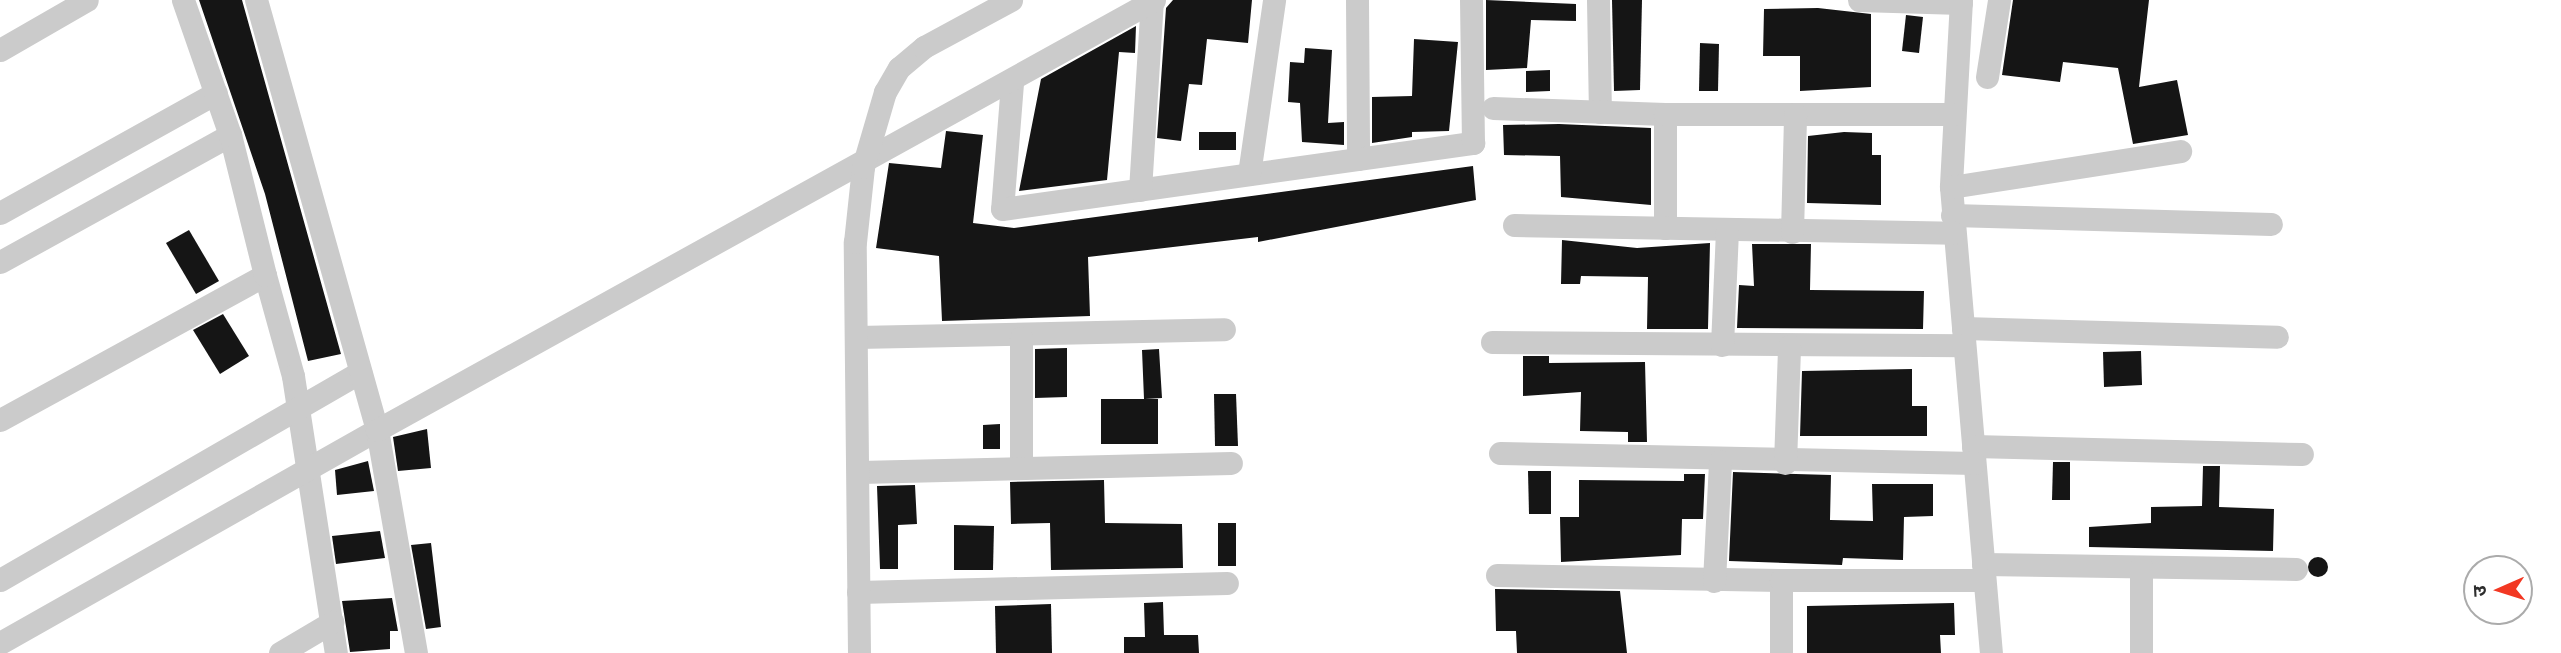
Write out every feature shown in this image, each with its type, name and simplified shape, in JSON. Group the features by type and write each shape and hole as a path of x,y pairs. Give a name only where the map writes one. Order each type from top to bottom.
{"street":[{"path":"0,50 87,0"},
{"path":"183,0 230,135 298,412 309,469 335,653"},
{"path":"256,0 377,430 416,653"},
{"path":"859,653 860,472 855,242 863,167 884,92 899,68 1011,0"},
{"path":"1249,174 1274,0"},
{"path":"1357,0 1358,159"},
{"path":"1012,83 1002,209 1473,143 1471,0"},
{"path":"1598,0 1600,112"},
{"path":"1860,0 1961,1 1952,114 1951,187 1991,653"},
{"path":"1987,77 1999,0"},
{"path":"1140,190 1153,1"},
{"path":"0,643 377,430 863,167 1153,1"},
{"path":"0,213 216,93"},
{"path":"1493,108 1665,114 1952,114"},
{"path":"1665,114 1665,228"},
{"path":"1792,232 1795,114"},
{"path":"0,262 230,135"},
{"path":"1951,187 2180,151"},
{"path":"1514,225 1792,232 1953,224 2271,224"},
{"path":"1722,345 1727,231"},
{"path":"0,420 265,275"},
{"path":"857,337 1021,338 1224,329"},
{"path":"1492,342 1789,346 1963,337 2277,337"},
{"path":"1021,338 1021,468"},
{"path":"1785,463 1789,346"},
{"path":"0,580 298,412 360,372"},
{"path":"1500,453 1785,463 1973,455 2302,454"},
{"path":"1714,581 1720,461"},
{"path":"860,472 1231,463"},
{"path":"2141,566 2141,653"},
{"path":"1497,575 1714,581 2141,566 2296,569"},
{"path":"1781,580 1781,653"},
{"path":"858,592 1227,583"},
{"path":"280,653 332,622"}],"building":[{"path":"199,0 242,0 341,354 308,361 265,194"},
{"path":"1173,0 1252,0 1248,43 1207,39 1202,85 1189,84 1181,141 1157,138 1166,8"},
{"path":"1486,0 1576,4 1576,21 1531,20 1527,68 1486,70"},
{"path":"1612,0 1642,0 1640,90 1614,91"},
{"path":"2013,0 2149,0 2139,87 2177,80 2188,135 2133,144 2118,68 2063,62 2060,82 2002,75"},
{"path":"1818,8 1871,14 1871,87 1800,91 1800,56 1763,56 1764,9"},
{"path":"1906,15 1923,17 1919,53 1902,51"},
{"path":"1136,26 1135,53 1119,52 1107,180 1019,191 1041,79"},
{"path":"1414,39 1458,42 1449,131 1412,132 1412,137 1372,143 1372,97 1412,96"},
{"path":"1700,43 1719,44 1718,91 1699,91"},
{"path":"1305,48 1332,50 1328,123 1344,122 1344,145 1302,142 1300,103 1288,102 1290,62 1304,63"},
{"path":"1550,70 1550,91 1526,92 1526,71"},
{"path":"1559,124 1651,128 1651,205 1561,197 1560,156 1504,155 1503,125"},
{"path":"946,131 983,135 973,223 1014,228 1473,166 1476,200 1258,242 1258,237 1088,257 1090,316 942,321 939,256 876,248 889,163 941,168"},
{"path":"1199,132 1236,132 1236,150 1199,150"},
{"path":"1844,132 1872,133 1872,155 1881,155 1881,205 1807,203 1808,136"},
{"path":"189,230 219,281 196,294 166,243"},
{"path":"1562,240 1637,248 1710,243 1708,329 1647,329 1648,277 1581,276 1580,284 1561,284"},
{"path":"1752,244 1811,244 1810,290 1924,291 1923,329 1737,328 1739,285 1754,286"},
{"path":"223,314 249,356 220,374 193,330"},
{"path":"1067,348 1067,397 1035,398 1035,349"},
{"path":"1159,349 1162,398 1145,399 1158,399 1158,444 1101,444 1101,399 1144,399 1142,350"},
{"path":"2141,351 2142,385 2104,387 2103,352"},
{"path":"1523,356 1549,356 1549,363 1645,362 1647,442 1628,442 1628,432 1580,431 1581,392 1523,396"},
{"path":"1912,369 1912,406 1927,406 1927,436 1800,436 1802,371"},
{"path":"1214,394 1236,394 1238,446 1215,446"},
{"path":"1000,424 1000,449 983,449 983,425"},
{"path":"427,429 431,468 398,471 393,437"},
{"path":"368,461 374,491 337,495 335,470"},
{"path":"2053,462 2070,462 2070,500 2052,500"},
{"path":"2203,466 2220,466 2219,507 2274,509 2273,551 2089,547 2089,527 2151,523 2151,507 2202,506"},
{"path":"1528,471 1551,471 1551,514 1529,514"},
{"path":"1733,472 1831,475 1830,520 1873,521 1872,484 1933,484 1933,516 1904,517 1903,560 1843,558 1842,565 1729,561"},
{"path":"1684,474 1705,474 1703,519 1682,519 1681,555 1561,562 1560,517 1579,517 1579,480 1684,481"},
{"path":"1104,480 1105,523 1182,524 1183,568 1051,570 1050,523 1011,524 1010,482"},
{"path":"915,485 917,524 898,525 898,569 880,569 877,486"},
{"path":"1218,523 1236,523 1236,566 1218,566"},
{"path":"954,525 994,526 993,570 954,570"},
{"path":"380,531 385,558 336,564 332,536"},
{"path":"431,543 441,627 426,629 411,545"},
{"path":"2318,557 2325,560 2328,567 2325,574 2318,577 2311,574 2308,567 2311,560"},
{"path":"1495,589 1620,591 1627,653 1517,653 1516,631 1496,631"},
{"path":"392,598 398,631 390,631 390,649 350,652 342,601"},
{"path":"1163,602 1164,635 1198,635 1199,653 1124,653 1124,637 1145,637 1144,603"},
{"path":"1954,603 1955,635 1940,635 1941,653 1807,653 1807,606"},
{"path":"1051,604 1052,653 996,653 995,606"}]}
